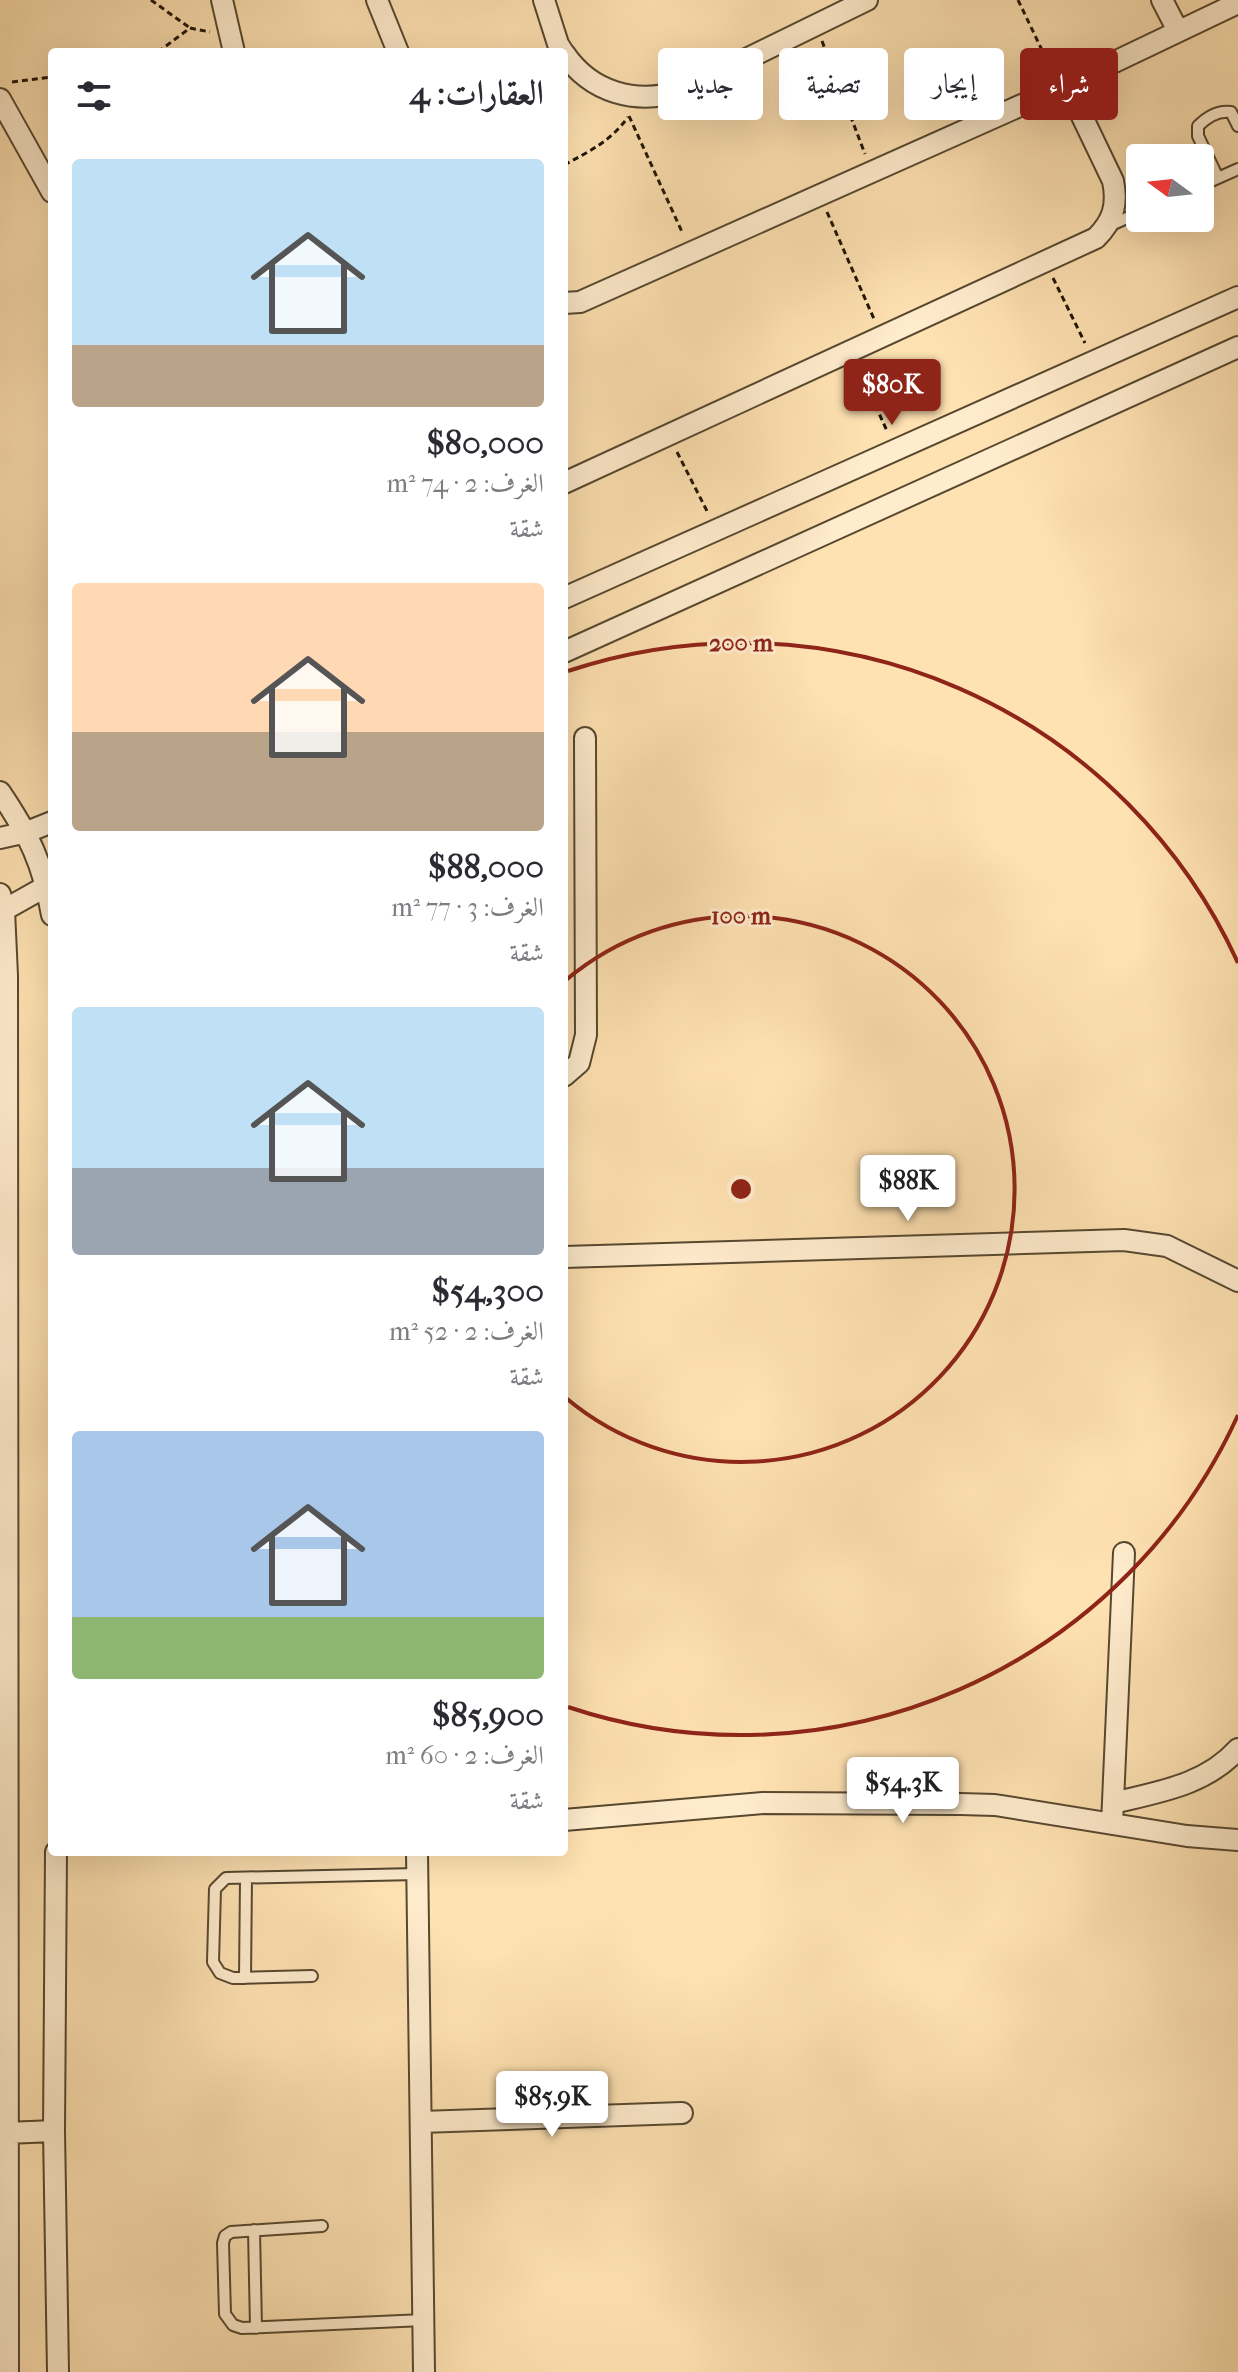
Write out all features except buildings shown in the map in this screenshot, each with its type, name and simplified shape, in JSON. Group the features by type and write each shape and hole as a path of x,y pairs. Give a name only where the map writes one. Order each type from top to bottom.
{"street":[{"path":"222,0 232,44"},
{"path":"377,0 396,48"},
{"path":"544,0 553,32 562,48"},
{"path":"568,59 590,81 632,107 681,91 867,0"},
{"path":"1162,0 1178,31"},
{"path":"1118,60 1238,3"},
{"path":"1,98 48,185"},
{"path":"568,303 580,302 1020,106"},
{"path":"568,481 1096,238 1107,227 1114,213 1116,197 1113,181 1081,120"},
{"path":"568,596 1238,297"},
{"path":"568,650 1238,347"},
{"path":"568,1073 579,1063 586,1035 585,738"},
{"path":"0,792 27,832 48,879"},
{"path":"0,838 48,824"},
{"path":"8,2372 7,976 2,902 48,885"},
{"path":"568,1257 1124,1240 1167,1246 1238,1281"},
{"path":"1112,1824 1124,1553"},
{"path":"1113,1803 1185,1785 1215,1771 1238,1749"},
{"path":"568,1820 796,1802 995,1805 1187,1836 1238,1840"},
{"path":"56,1856 54,2131 58,2372"},
{"path":"417,1856 424,2372"},
{"path":"421,2122 682,2113"},
{"path":"6,2133 54,2131"}],"lane":[{"path":"1218,178 1198,136 1198,126 1205,118 1222,111 1231,112 1238,126"},
{"path":"1214,180 1238,169"},
{"path":"1107,227 1126,218"},
{"path":"312,1976 245,1978 220,1973 213,1962 215,1889 226,1878 417,1874"},
{"path":"245,1978 246,1878"},
{"path":"322,2226 231,2232 225,2236 225,2314 233,2325 256,2328 424,2320"},
{"path":"254,2230 256,2328"}],"path":[{"path":"151,0 190,28 232,44"},
{"path":"1018,0 1043,48"},
{"path":"816,25 872,172"},
{"path":"163,48 190,28"},
{"path":"1,98 48,79"},
{"path":"568,163 603,144 617,132 632,107"},
{"path":"632,107 691,252"},
{"path":"820,195 881,337"},
{"path":"1046,263 1094,361"},
{"path":"851,351 895,450"},
{"path":"669,434 716,529"}]}
